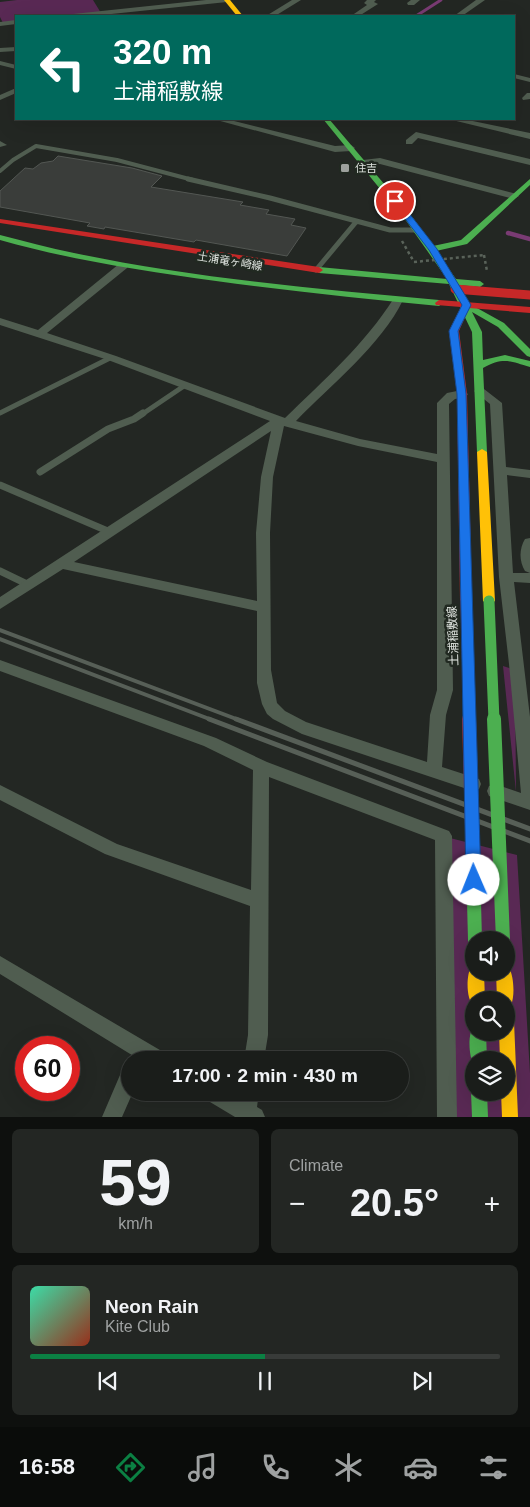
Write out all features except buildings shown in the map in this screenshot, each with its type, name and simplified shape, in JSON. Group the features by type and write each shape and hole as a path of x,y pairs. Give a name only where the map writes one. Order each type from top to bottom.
{"main road":[{"path":"227,0 239,15"},
{"path":"327,120 433,249 477,332 480,366 503,931"},
{"path":"433,249 464,242 530,181"},
{"path":"0,222 530,304"},
{"name":"土浦竜ヶ崎線","path":"0,222 117,252"},
{"path":"0,236 40,250 124,266 398,300 530,288"},
{"name":"土浦竜ヶ崎線","path":"0,236 117,252 272,280 458,294"},
{"path":"458,294 530,295"},
{"path":"458,294 530,310"},
{"path":"458,294 508,329 530,354"},
{"name":"土浦稲敷線","path":"458,294 454,331 462,394 475,931"},
{"path":"480,366 492,357 503,356 530,364"},
{"path":"507,1041 510,1117"},
{"path":"480,1101 480,1117"}],"street":[{"path":"84,15 227,0"},
{"path":"272,15 297,0"},
{"path":"356,15 374,4 368,2 372,0"},
{"path":"458,15 481,0"},
{"path":"0,24 15,22"},
{"path":"0,50 15,48"},
{"path":"0,63 15,67"},
{"path":"515,76 530,80"},
{"path":"0,98 15,90"},
{"path":"221,120 335,149 351,148"},
{"path":"457,120 530,136"},
{"path":"409,142 416,136 530,162"},
{"path":"363,163 380,161 514,196"},
{"path":"39,334 124,266"},
{"path":"0,604 283,421 366,344 393,310 398,300"},
{"path":"0,321 110,358 283,421 360,444 443,460"},
{"path":"480,391 496,403 504,555 518,664 530,798"},
{"path":"434,771 438,715 445,690 443,403 451,396 462,394"},
{"path":"283,421 267,487 263,533 264,659 267,698 272,708 288,722 530,803"},
{"path":"499,470 530,474"},
{"path":"504,555 529,562 530,542"},
{"path":"61,564 263,607"},
{"path":"506,577 530,578"},
{"path":"0,665 210,742 261,767 443,836 447,1117"},
{"path":"255,1051 258,1035 261,767"},
{"path":"0,792 111,849 259,901"},
{"path":"0,964 132,1051"},
{"path":"112,1117 121,1096"},
{"path":"226,1101 248,1116"},
{"path":"248,1116 249,1101"}],"lane":[{"path":"0,171 13,160 36,146 117,160 394,231 419,230"},
{"path":"316,270 356,222"},
{"path":"0,414 110,358"},
{"path":"40,472 108,429 134,419 184,386"},
{"path":"0,485 110,532"},
{"path":"0,571 29,584"}],"path":[{"path":"401,239 414,262 484,255 487,273"}],"shaded area":[{"path":"17,0 93,0 101,13 15,15 15,21 3,23 0,17 0,2"},
{"path":"503,666 515,670 516,792"},
{"path":"450,838 517,855 530,1073 530,1117 455,1117"}],"waterway":[{"path":"418,15 441,0"},
{"path":"508,233 530,239"}],"railway":[{"path":"0,630 239,720"},
{"path":"0,639 212,720"},
{"path":"209,719 530,841"},
{"path":"236,719 530,829"}],"traffic: fast":[{"path":"327,120 410,220 448,273 463,302 477,332 482,452"},
{"path":"433,249 464,242 530,181"},
{"path":"0,237 73,256 148,269 288,288 439,303"},
{"path":"319,270 480,284"},
{"path":"466,305 501,325 530,354"},
{"path":"480,366 499,358 517,359 530,364"},
{"path":"489,601 503,931"},
{"path":"473,863 475,931"},
{"path":"478,1041 479,1051"},
{"path":"479,1101 480,1117"}],"traffic: slow":[{"path":"227,0 239,15"},
{"path":"482,452 489,601"},
{"path":"476,981 477,991"},
{"path":"504,981 505,991"},
{"path":"507,1041 510,1117"}],"traffic: jam":[{"path":"0,221 319,270"},
{"path":"455,289 530,295"},
{"path":"439,303 530,310"},
{"path":"466,305 454,331 462,394 466,600"},
{"path":"466,600 473,863"}],"place":[{"name":"住吉","path":"345,168"}],"route":[{"path":"395,201 433,249 466,305 454,331 462,394 474,880"}]}
